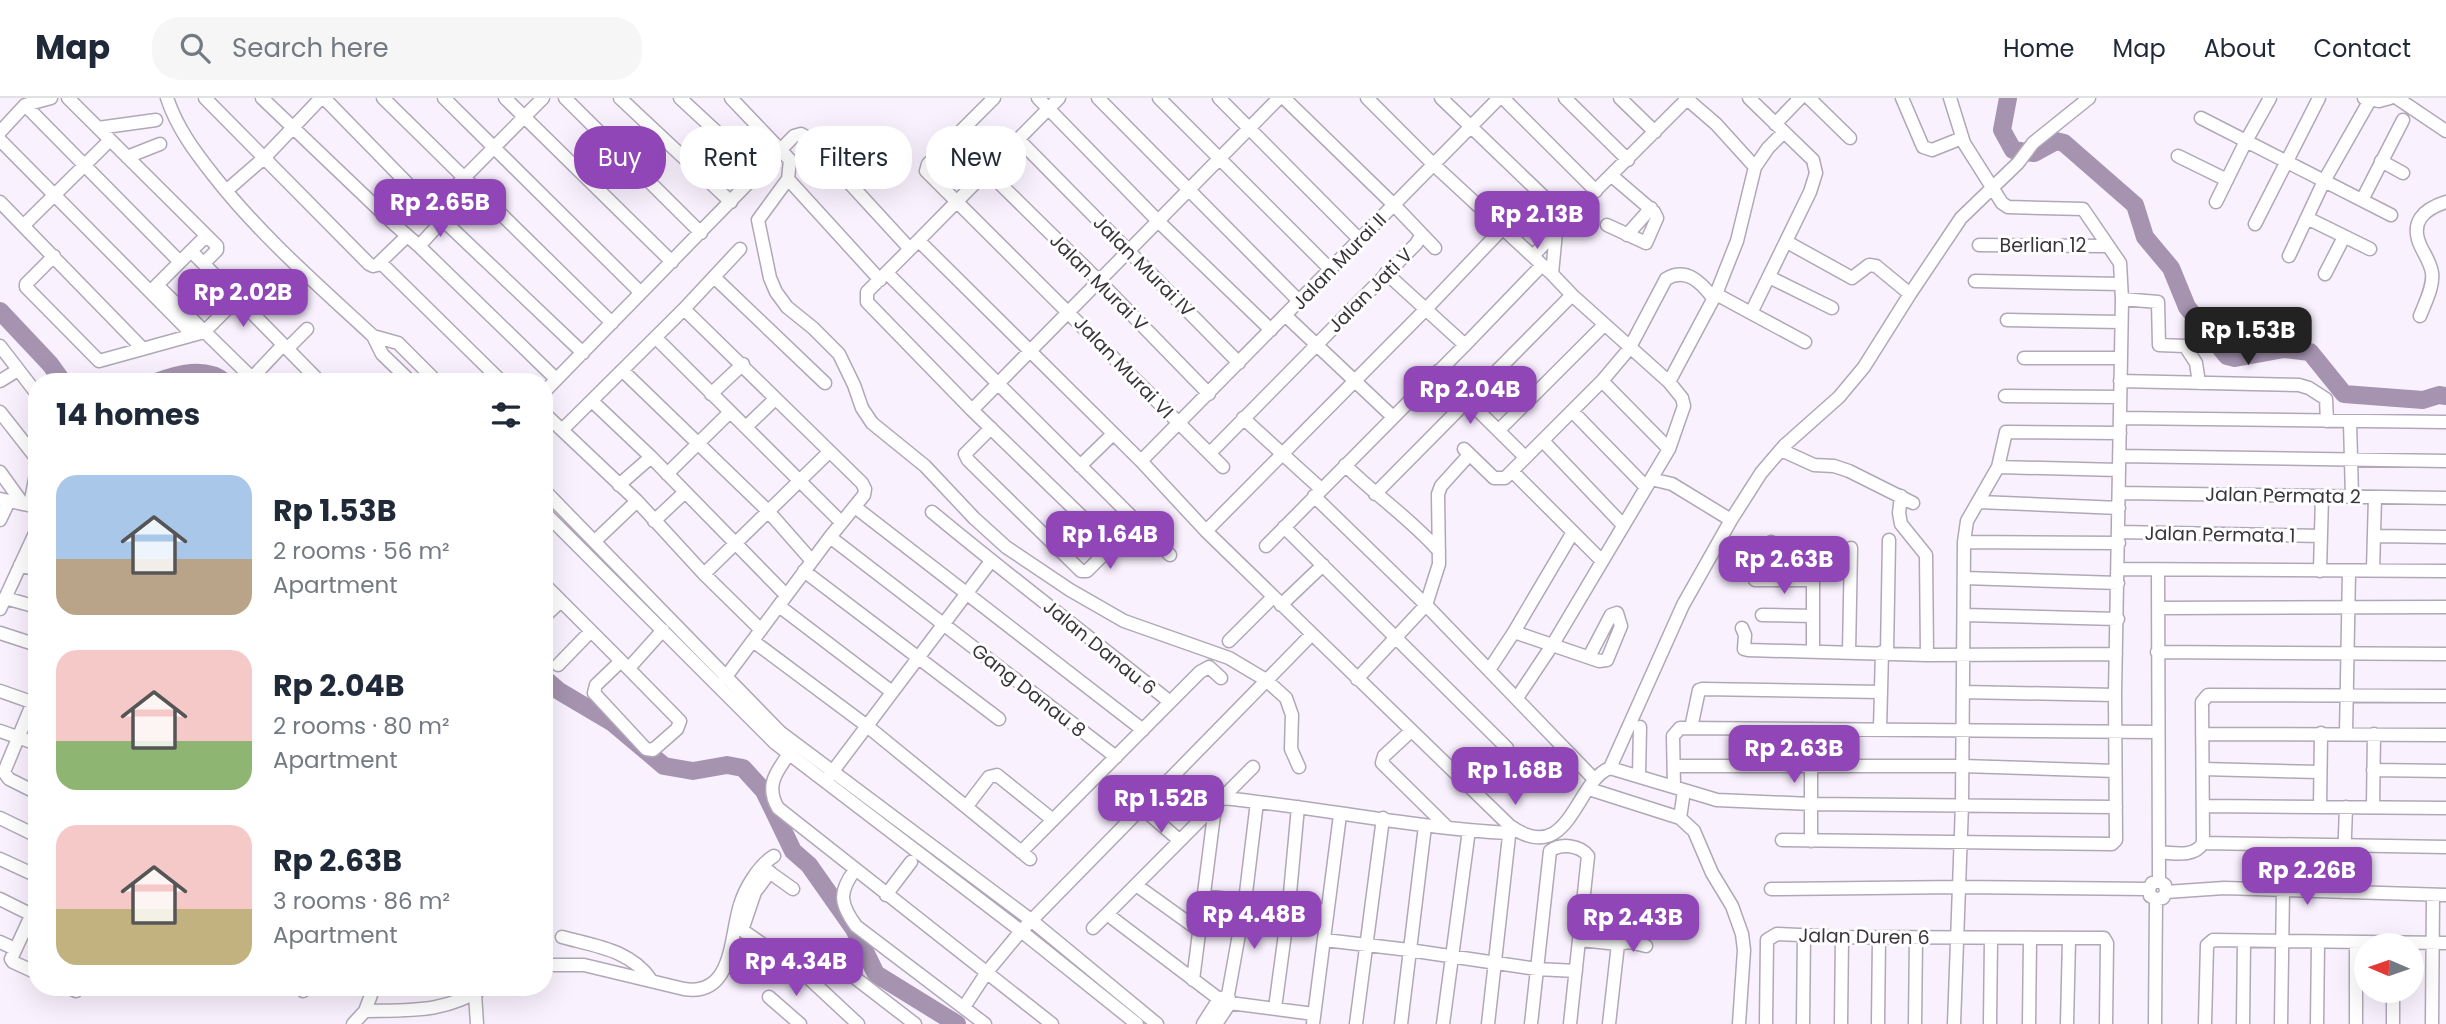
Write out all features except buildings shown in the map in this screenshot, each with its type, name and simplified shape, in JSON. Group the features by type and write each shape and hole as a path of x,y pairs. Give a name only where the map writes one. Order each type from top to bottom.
{"street":[{"path":"0,132 25,105 51,98"},
{"path":"68,98 218,248 204,263"},
{"path":"167,98 184,134 252,223 373,336 382,354 402,373"},
{"path":"205,98 369,264 375,266 407,236"},
{"path":"262,98 550,373"},
{"path":"226,191 265,157 323,98 443,220 583,353"},
{"path":"383,98 612,323"},
{"path":"444,98 641,293"},
{"path":"505,98 672,262"},
{"path":"434,208 543,98"},
{"path":"565,98 701,233"},
{"path":"620,98 731,202"},
{"path":"680,98 710,126"},
{"path":"731,98 790,160 788,179 758,217 770,278 776,292 787,307 813,328 842,359 862,408 872,423 930,471 974,518 1006,547 1070,590 1124,621 1229,658 1266,680 1286,698 1289,706 1292,715 1291,749 1298,767"},
{"name":"Jalan Murai VI","path":"994,98 927,165 926,171 1223,467"},
{"path":"1038,98 1159,222 1271,330"},
{"path":"1026,132 1059,98"},
{"path":"1098,98 1299,301"},
{"path":"1159,98 1330,269"},
{"path":"1219,98 1359,239"},
{"path":"972,410 1279,98"},
{"path":"1284,98 1435,248"},
{"path":"1367,98 1629,349 1669,382 1682,398 1684,406 1669,449 1553,644 1517,698"},
{"path":"1441,98 1567,219"},
{"path":"1501,98 1596,191"},
{"name":"Jalan Murai II","path":"1142,461 1470,126 1501,98"},
{"path":"1565,98 1628,160"},
{"path":"1620,98 1654,132"},
{"path":"1749,98 1813,160 1816,173 1811,192 1751,313"},
{"path":"1902,98 1923,147 1933,150 1962,138"},
{"path":"1782,840 2112,844 2116,840 2115,695 2122,299 2120,263 2083,209 2008,207 2002,203 1973,160 1962,138 1950,98"},
{"path":"1218,803 1258,802 1425,826 1510,830 1531,837 1548,835 1567,821 1591,784 1610,768 1683,605 1761,473 1781,450 1839,397 1864,368 1961,218 1994,188 2033,144 2089,98"},
{"path":"2216,202 2268,101 2253,98"},
{"path":"2255,224 2319,98"},
{"path":"2289,256 2367,99 2379,101 2390,98"},
{"path":"2397,98 2446,131"},
{"path":"1266,545 1542,265 1556,231 1687,99 1716,124 1755,167"},
{"path":"1669,382 1714,296 1737,241 1755,167 1779,128 1809,99 1850,138"},
{"path":"25,105 180,262"},
{"path":"2201,118 2391,215"},
{"path":"98,128 156,120"},
{"path":"2362,200 2403,120"},
{"path":"782,149 794,136 804,135 915,245 1031,352 1142,461 1206,531 1311,635 1437,753 1510,830 1488,1024"},
{"path":"0,140 55,197 154,288 199,334 246,373"},
{"path":"24,225 110,140"},
{"path":"127,157 160,144"},
{"name":"Jalan Murai IV","path":"1026,147 1239,362"},
{"path":"2178,156 2227,180"},
{"path":"2381,161 2403,173"},
{"path":"1607,225 1640,241 1648,241 1657,218 1651,208 1612,176"},
{"path":"788,179 884,277 998,383 1170,555"},
{"path":"553,382 744,189"},
{"path":"969,189 884,277 866,292 865,298 972,410 991,428 1105,539 1107,551 1087,571 1081,571 968,460 965,454 991,428"},
{"name":"Jalan Murai V","path":"1005,189 1209,394"},
{"path":"394,224 418,193"},
{"path":"0,202 144,349"},
{"path":"2420,316 2432,275 2417,238 2417,228 2422,214 2430,207 2446,202"},
{"path":"1627,235 1651,208"},
{"path":"2306,218 2370,249"},
{"path":"419,246 443,220"},
{"path":"1206,531 1503,228"},
{"path":"1542,265 1556,231"},
{"path":"154,288 206,236"},
{"name":"Jalan Jati V","path":"1210,453 1421,236"},
{"path":"2325,274 2344,237"},
{"path":"1787,242 1852,278 1869,265 1876,267 1910,294"},
{"name":"Berlian 12","path":"1979,245 2107,246"},
{"path":"562,430 656,338 740,249"},
{"path":"191,251 311,373"},
{"path":"54,256 26,284 27,289 98,360 199,334 237,299"},
{"path":"380,262 493,373"},
{"path":"1386,272 1465,345"},
{"path":"1357,679 1426,604 1439,564 1438,494 1467,452 1494,478 1505,478 1513,472 1602,381 1629,349 1666,279 1674,274 1683,274 1703,284 1714,296 1805,342"},
{"path":"714,276 825,383"},
{"path":"1769,277 1832,308"},
{"path":"1975,281 2121,284"},
{"path":"1375,494 1572,295"},
{"path":"2122,299 2158,302 2160,345 2185,346 2196,363 2199,383"},
{"path":"684,309 743,364 865,489 864,495 725,678"},
{"path":"1286,316 1393,417"},
{"path":"2007,320 2121,321"},
{"path":"1499,430 1604,325"},
{"path":"261,373 307,329"},
{"path":"373,336 398,343 428,373"},
{"path":"656,338 841,522"},
{"path":"0,346 28,383"},
{"path":"2024,358 2120,358"},
{"path":"711,394 743,364"},
{"path":"0,382 18,370"},
{"path":"623,371 768,511 808,566 918,658 999,719"},
{"path":"1438,372 1525,457"},
{"path":"553,376 556,379"},
{"path":"2120,380 2304,387 2326,399 2327,421"},
{"path":"1602,381 1669,449"},
{"path":"2005,396 2120,397"},
{"path":"746,427 775,399"},
{"path":"592,401 651,457 734,543 782,601 892,692"},
{"path":"1572,411 1648,483 1672,484 1731,520"},
{"path":"0,412 28,448"},
{"path":"667,474 730,412"},
{"path":"1243,418 1282,453 1517,698 1591,784 1680,818 1694,831 1712,873 1732,906 1742,934 1744,950 1739,1024"},
{"path":"2120,418 2446,422"},
{"path":"553,421 637,501 757,635 1026,856 1053,820 1206,668 1212,669 1221,678"},
{"path":"2350,422 2351,497"},
{"path":"1954,1024 1962,805 1964,542 1967,521 1998,467 2006,432 2120,433"},
{"path":"1080,466 1113,434"},
{"path":"1543,441 1623,525"},
{"path":"1781,450 1814,465 1834,466 1849,471 1913,503"},
{"path":"704,574 829,452"},
{"path":"2119,456 2446,461"},
{"path":"619,485 651,457"},
{"path":"1345,464 1440,551"},
{"path":"1998,467 2119,470"},
{"path":"0,472 28,503"},
{"path":"1513,472 1601,560"},
{"path":"654,521 685,492"},
{"name":"Jalan Permata 2","path":"2120,493 2446,498"},
{"path":"1901,496 1901,524 1926,555 1927,655"},
{"path":"2320,570 2322,496"},
{"path":"2373,570 2375,497"},
{"path":"553,499 725,678 829,777 1137,1024"},
{"path":"0,520 4,500 28,505"},
{"path":"595,541 637,501"},
{"path":"1979,502 2119,508"},
{"path":"855,507 1143,730"},
{"name":"Jalan Danau 6","path":"932,512 990,561 1082,630 1170,702"},
{"path":"1105,539 1129,516"},
{"path":"553,521 775,743 829,777 1031,920 1157,1024"},
{"path":"1284,527 1507,748"},
{"path":"1489,670 1573,532"},
{"name":"Jalan Permata 1","path":"1964,542 2119,537 2321,536"},
{"path":"2375,536 2446,537"},
{"name":"Gang Danau 8","path":"830,537 1116,757"},
{"path":"1880,729 1889,540"},
{"path":"1771,542 1772,579"},
{"path":"28,548 3,603 28,606"},
{"path":"1849,652 1851,548"},
{"path":"829,777 990,561"},
{"path":"1813,563 1813,652"},
{"path":"1229,640 1323,565"},
{"path":"2118,569 2446,571"},
{"path":"0,573 28,570"},
{"path":"2155,1024 2159,852 2158,570"},
{"path":"2346,733 2349,571"},
{"path":"1964,578 2118,583"},
{"path":"1755,580 1813,580"},
{"path":"553,593 590,632 625,665 680,721 677,729 653,750 646,749 594,693 596,685 625,665 663,631"},
{"path":"553,609 561,601"},
{"path":"2158,608 2446,607"},
{"path":"1762,615 1813,616"},
{"path":"1964,615 2118,618"},
{"path":"1742,628 1745,650 1927,655 2116,654"},
{"path":"558,664 590,632"},
{"path":"1514,632 1589,657"},
{"path":"0,633 28,642"},
{"path":"964,1007 987,972 1031,920 1311,635"},
{"path":"2158,652 2446,654"},
{"path":"1691,728 1699,690 1702,688 1881,692"},
{"path":"0,691 28,701"},
{"path":"1963,691 2115,695"},
{"path":"2159,852 2192,853 2199,850 2203,844 2202,702 2208,695 2446,696"},
{"path":"28,718 2,776 28,789"},
{"path":"1639,775 1640,727"},
{"path":"1680,818 1673,736 1680,728 2157,732"},
{"path":"1811,729 1811,841"},
{"path":"0,731 28,741"},
{"path":"1411,731 1384,756 1382,763 1448,828"},
{"path":"2320,733 2320,807"},
{"path":"2202,734 2446,735"},
{"path":"2373,807 2374,734"},
{"path":"789,754 772,781 774,801 778,808 1052,1024"},
{"path":"1674,766 1962,766 2115,771"},
{"path":"1093,928 1253,767"},
{"path":"1610,768 1717,800 1811,804 2116,807"},
{"path":"2203,769 2320,772"},
{"path":"2373,770 2446,771"},
{"path":"967,806 989,776 997,775 1053,820"},
{"path":"1216,1024 1226,999 1245,901 1258,802"},
{"path":"1193,980 1218,803"},
{"path":"2204,806 2446,808"},
{"path":"1141,807 1179,840"},
{"path":"1275,1009 1289,906 1298,807"},
{"path":"2343,892 2346,807"},
{"path":"1107,914 1193,980 1226,999 1314,1019 1340,815"},
{"path":"0,818 28,832"},
{"path":"1356,1024 1383,818"},
{"path":"1401,1024 1425,826"},
{"path":"1443,1024 1469,830"},
{"path":"2203,844 2446,847"},
{"path":"1531,1024 1550,851 1556,846 1582,849 1588,856 1570,1024"},
{"path":"553,965 584,965 696,990 706,987 726,967 740,903 774,856"},
{"path":"0,859 28,872"},
{"path":"886,895 911,862"},
{"path":"766,869 793,890"},
{"path":"766,869 742,930 800,970 858,1024"},
{"path":"855,870 844,885 843,899 845,909 856,926 985,1024"},
{"path":"1136,886 1200,931"},
{"path":"1770,889 2224,888 2440,895 2440,943 2432,1024"},
{"path":"2281,1024 2283,889"},
{"path":"1204,896 1326,911"},
{"path":"0,899 28,909"},
{"path":"28,925 11,959 28,969"},
{"path":"1803,1024 1804,935"},
{"name":"Jalan Duren 6","path":"1766,1024 1767,940 1771,936 1804,935 2106,940 2106,1024"},
{"path":"562,937 625,956 638,964 651,980"},
{"path":"1841,1024 1842,937"},
{"path":"1878,1024 1879,937"},
{"path":"1915,1024 1916,938"},
{"path":"1990,1024 1991,939"},
{"path":"2029,1024 2030,939"},
{"path":"2067,1024 2068,939"},
{"path":"1325,940 1537,969 1576,971"},
{"path":"1581,940 1618,944 1629,942 1646,946"},
{"path":"2206,1024 2207,945 2213,940 2354,943"},
{"path":"0,942 15,949"},
{"path":"2243,1024 2244,942"},
{"path":"2317,1024 2318,943"},
{"path":"1609,1024 1618,944"},
{"path":"841,967 915,1024"},
{"path":"364,996 367,1007"},
{"path":"353,1024 367,1007 371,996"},
{"path":"367,1007 431,1009 448,1006 468,996"},
{"path":"477,1024 479,996"},
{"path":"769,997 800,1024"},
{"path":"1203,1024 1226,999"},
{"path":"2356,1003 2356,1024"},
{"path":"2393,1003 2393,1024"}],"waterway":[{"path":"2008,98 2002,130 2013,150 2034,153 2056,141 2064,143 2135,205 2145,237 2171,268 2187,307 2227,356 2235,358 2284,349 2310,352 2344,394 2423,400 2439,395 2446,396"},
{"path":"0,311 56,373"},
{"path":"191,373 200,373"},
{"path":"553,686 613,723 664,766 693,771 727,765 743,768 764,791 793,851 809,865 854,929 876,974 957,1024"}]}
